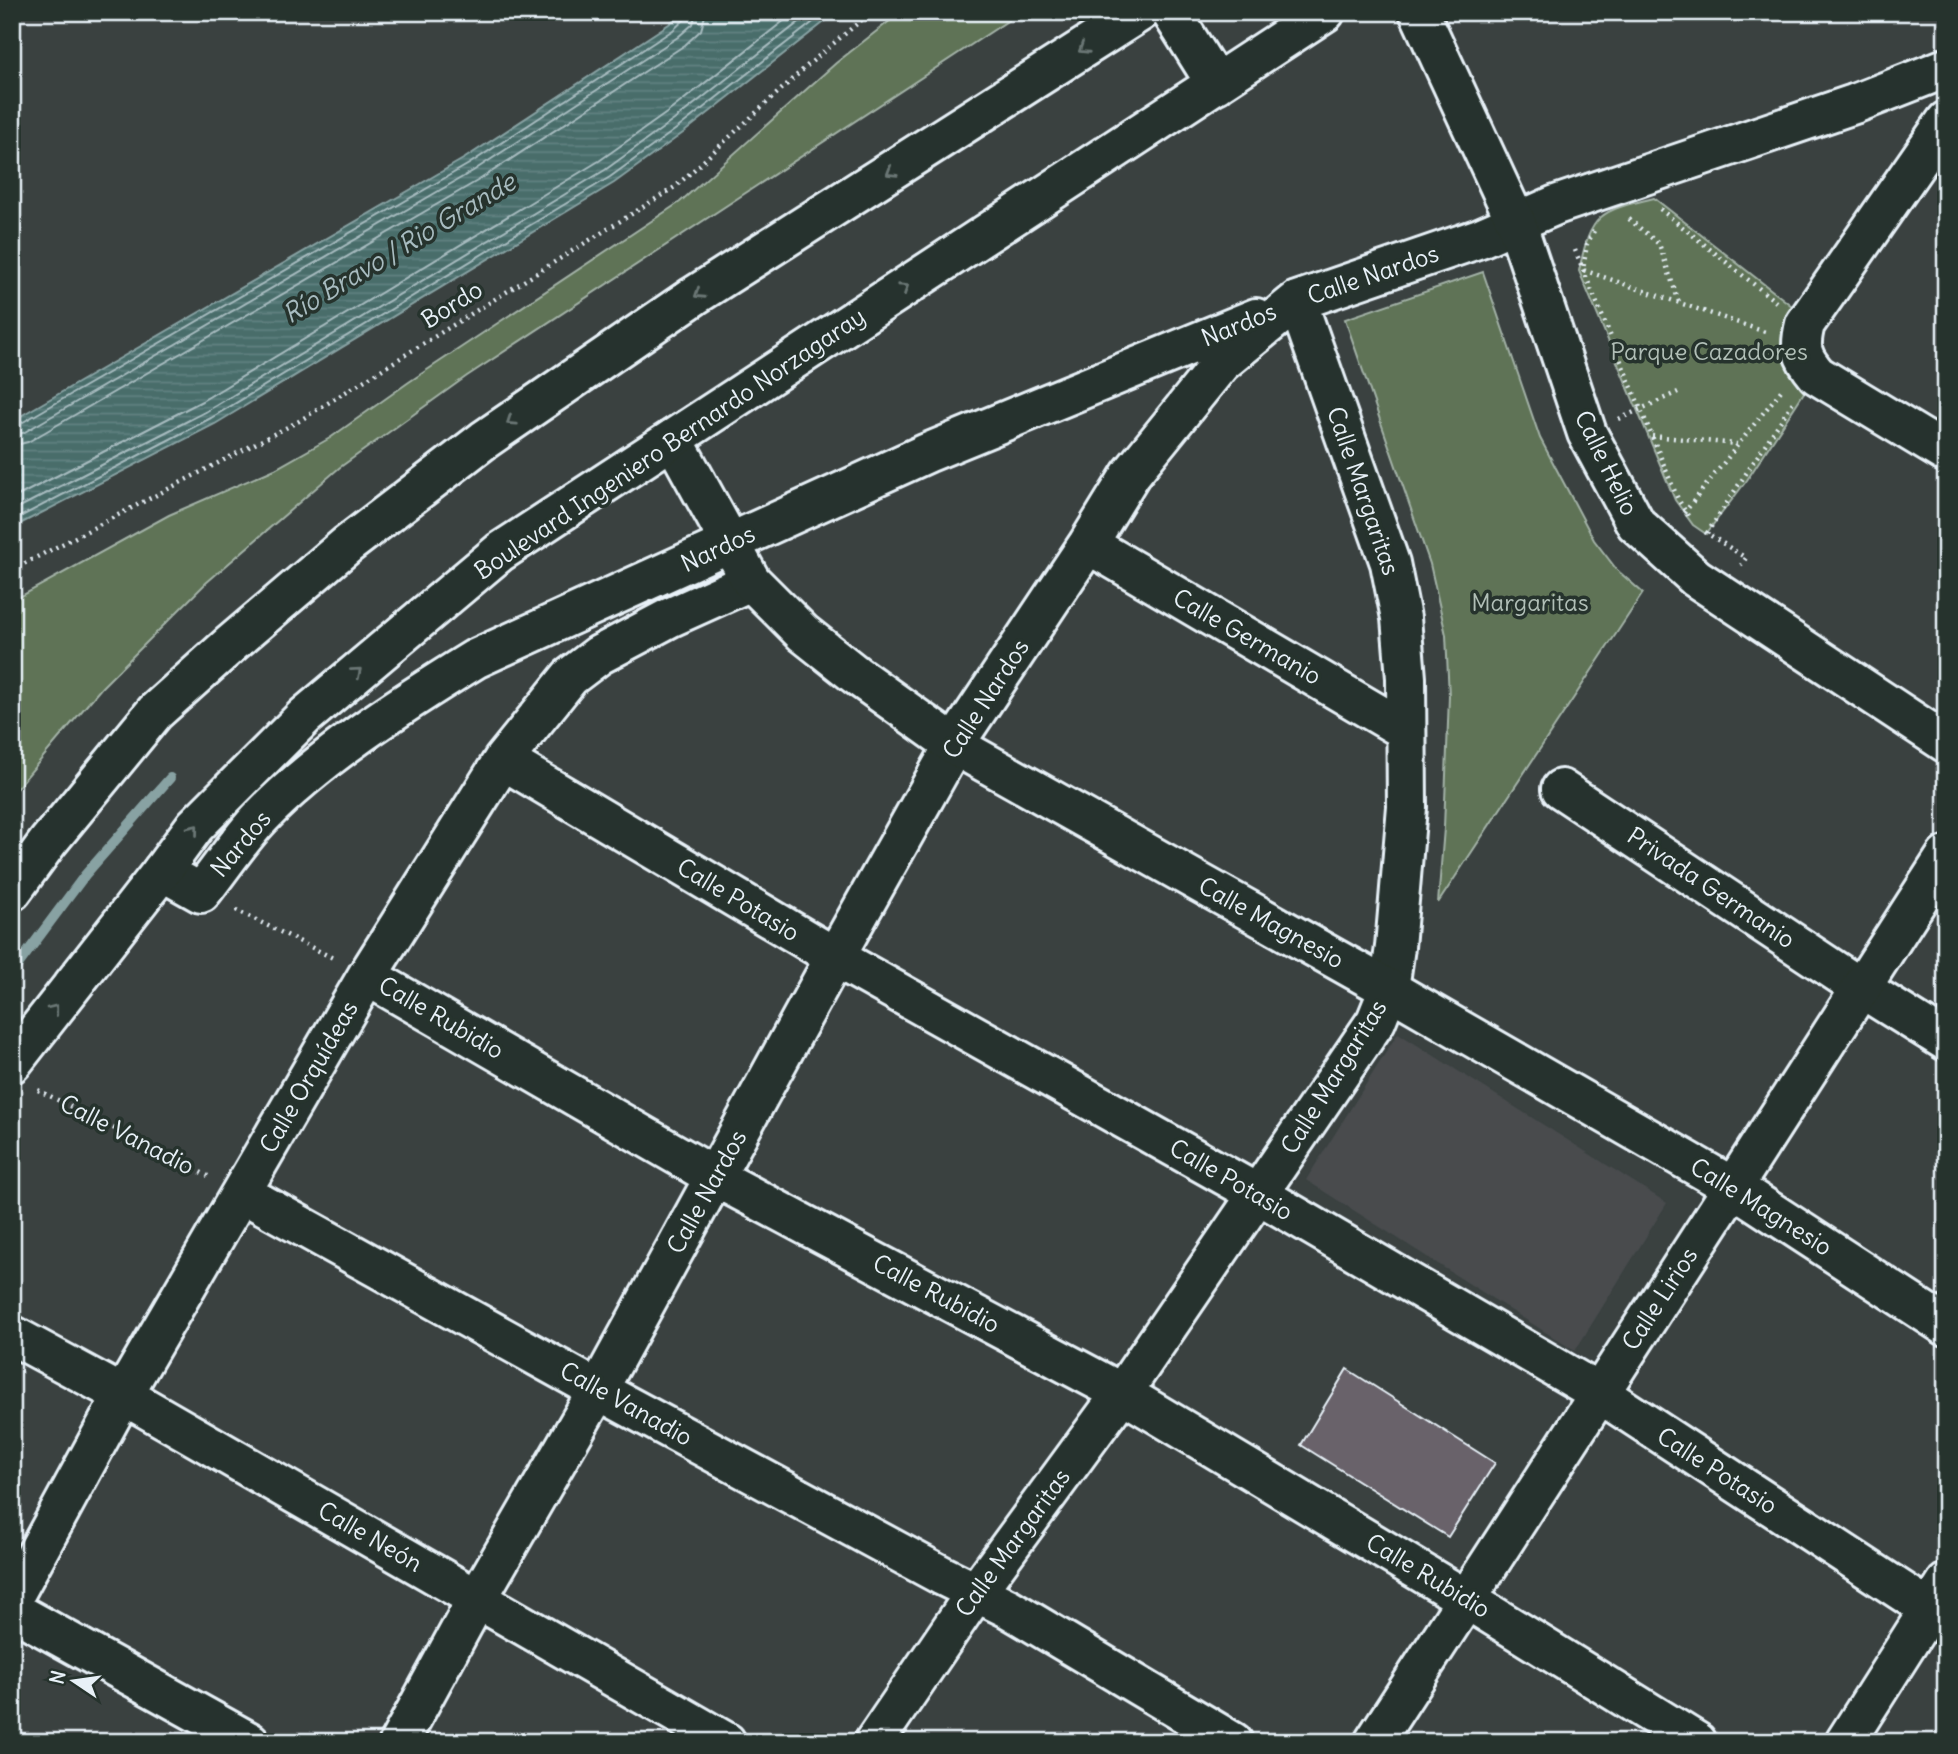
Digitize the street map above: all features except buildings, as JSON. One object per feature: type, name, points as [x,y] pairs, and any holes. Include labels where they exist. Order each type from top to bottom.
[{"type":"main road","points":[[12,891],[48,842],[155,712],[347,545],[484,440],[694,296],[1140,12]]},
{"type":"main road","points":[[1171,12],[1216,84]]},
{"type":"main road","name":"Boulevard Ingeniero Bernardo Norzagaray","points":[[24,1076],[195,826],[305,716],[500,552],[1325,12]]},
{"type":"main road","name":"Calle Helio","points":[[1419,12],[1516,222],[1587,433],[1636,524],[1696,578],[1946,743]]},
{"type":"main road","name":"Calle Nardos","points":[[399,1742],[477,1599],[598,1390],[954,745],[1088,544],[1131,474],[1221,363],[1297,301],[1480,238],[1556,205],[1854,104],[1946,68]]},
{"type":"main road","points":[[1941,139],[1807,350],[1946,453]]},
{"type":"main road","name":"Nardos","points":[[201,892],[260,818],[324,761],[418,694],[475,659],[927,453],[1297,301]]},
{"type":"main road","name":"Calle Margaritas","points":[[874,1742],[976,1592],[1122,1393],[1258,1195],[1376,1021],[1389,989],[1407,807],[1406,678],[1401,618],[1390,562],[1297,301]]},
{"type":"main road","name":"Calle Magnesio","points":[[673,439],[751,581],[803,633],[856,675],[954,745],[1389,989],[1733,1187],[1946,1326]]},
{"type":"main road","name":"Calle Germanio","points":[[1088,544],[1405,730]]},
{"type":"main road","name":"Calle Orquídeas","points":[[12,1599],[123,1395],[367,976],[503,761],[570,677],[599,655],[669,618],[751,581]]},
{"type":"main road","name":"Calle Potasio","points":[[503,761],[835,957],[1258,1195],[1599,1393],[1940,1604]]},
{"type":"main road","name":"Privada Germanio","points":[[1561,789],[1861,988]]},
{"type":"main road","name":"Calle Lirios","points":[[1374,1742],[1946,856]]},
{"type":"main road","points":[[162,872],[201,892]]},
{"type":"main road","name":"Calle Rubidio","points":[[367,976],[715,1177],[1122,1393],[1466,1599],[1696,1742]]},
{"type":"main road","points":[[1861,988],[1946,1041]]},
{"type":"main road","name":"Calle Vanadio","points":[[242,1193],[598,1390],[943,1576],[1008,1608],[1233,1742]]},
{"type":"main road","name":"Calle Neón","points":[[12,1335],[123,1395],[726,1742]]},
{"type":"main road","points":[[1845,1742],[1940,1604]]},
{"type":"main road","points":[[12,1610],[250,1742]]},
{"type":"path","name":"Bordo","points":[[12,570],[299,421],[675,187],[808,65],[871,12]]},
{"type":"path","points":[[1653,203],[1807,350]]},
{"type":"path","points":[[1628,218],[1659,244],[1679,303]]},
{"type":"path","points":[[1575,250],[1684,512],[1695,524]]},
{"type":"path","points":[[1583,270],[1807,350]]},
{"type":"path","points":[[1658,545],[1738,444],[1807,350]]},
{"type":"path","points":[[1707,533],[1807,350]]},
{"type":"path","points":[[1587,433],[1678,393]]},
{"type":"path","points":[[1652,436],[1738,444]]},
{"type":"path","points":[[1701,528],[1746,558]]},
{"type":"path","name":"Calle Rubidio","points":[[201,892],[367,976]]},
{"type":"path","name":"Calle Vanadio","points":[[24,1076],[242,1193]]},
{"type":"shaded area","points":[[1398,1033],[1667,1203],[1575,1351],[1306,1180]]},
{"type":"green space","points":[[901,12],[1021,12],[467,376],[339,468],[206,583],[102,687],[12,794],[12,601],[169,515],[275,469],[330,438],[409,382],[680,202],[836,63]]},
{"type":"green space","name":"Parque Cazadores","points":[[1654,198],[1806,317],[1814,377],[1747,480],[1706,534],[1693,525],[1675,500],[1579,271],[1588,237],[1600,218],[1621,207]]},
{"type":"green space","name":"Margaritas","points":[[1483,272],[1540,438],[1594,540],[1617,570],[1643,593],[1438,903],[1449,696],[1446,635],[1430,564],[1345,319]]},
{"type":"water","name":"Río Bravo / Rio Grande","points":[[683,12],[837,12],[683,133],[614,183],[215,424],[12,528],[12,421],[465,158],[669,24]]},
{"type":"waterway","points":[[12,973],[85,875],[170,778]]}]
